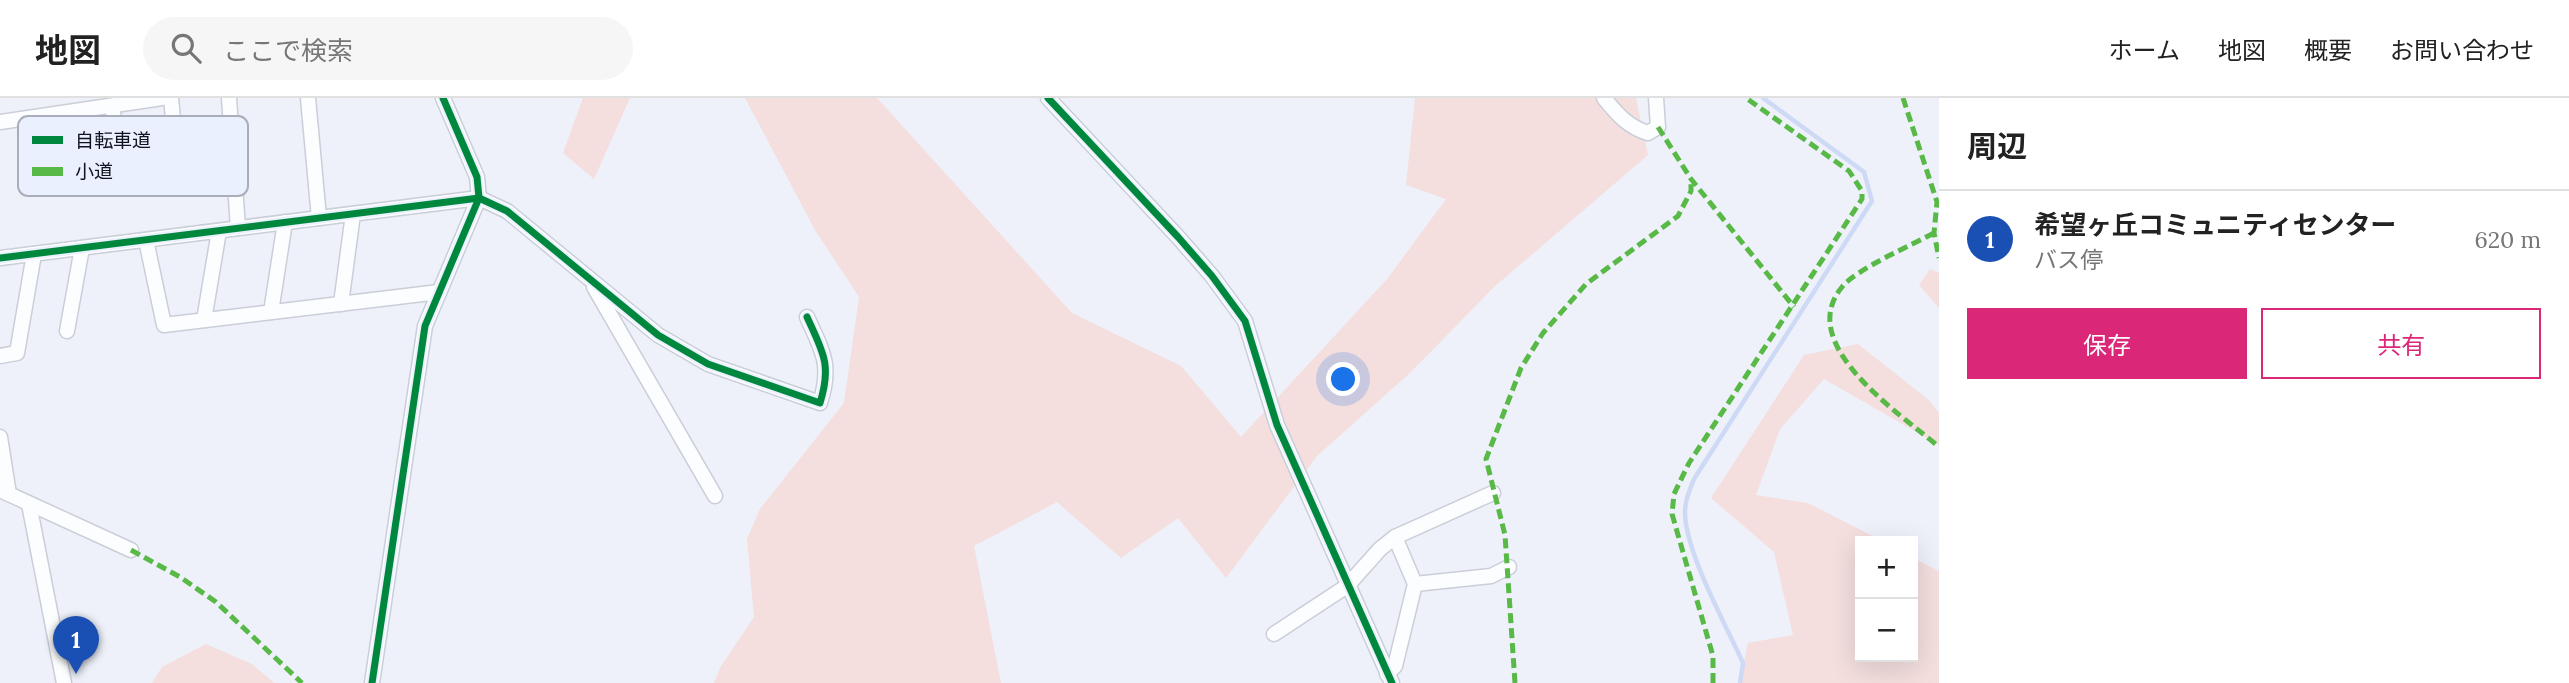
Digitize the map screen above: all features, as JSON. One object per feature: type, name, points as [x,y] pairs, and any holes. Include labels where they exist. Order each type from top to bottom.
[{"type":"street","points":[[42,116],[162,98]]},
{"type":"street","points":[[171,98],[173,116]]},
{"type":"street","points":[[229,98],[230,116]]},
{"type":"street","points":[[307,98],[319,218]]},
{"type":"street","points":[[372,683],[425,326],[479,198],[477,177],[443,98]]},
{"type":"street","points":[[1048,98],[1187,246],[1245,321],[1277,425],[1390,678]]},
{"type":"street","points":[[1604,98],[1635,130],[1648,133],[1658,127],[1656,98]]},
{"type":"street","points":[[112,106],[114,116]]},
{"type":"street","points":[[0,122],[18,119]]},
{"type":"street","points":[[236,196],[238,228]]},
{"type":"street","points":[[0,258],[479,198],[506,211],[658,335],[708,364],[820,403],[827,379],[826,359],[807,317]]},
{"type":"street","points":[[341,304],[353,214]]},
{"type":"street","points":[[271,313],[285,222]]},
{"type":"street","points":[[204,320],[219,231]]},
{"type":"street","points":[[146,240],[164,325],[439,292]]},
{"type":"street","points":[[67,331],[82,248]]},
{"type":"street","points":[[0,356],[17,353],[34,254]]},
{"type":"street","points":[[590,279],[715,496]]},
{"type":"street","points":[[0,437],[4,492],[131,550]]},
{"type":"street","points":[[1274,634],[1347,586],[1380,549],[1395,537],[1493,494]]},
{"type":"street","points":[[29,504],[64,683]]},
{"type":"street","points":[[1390,678],[1415,584],[1395,537]]},
{"type":"street","points":[[1415,584],[1491,576],[1509,566]]},
{"type":"shaded area","points":[[583,98],[630,98],[594,179],[563,153]]},
{"type":"shaded area","points":[[745,98],[877,98],[1072,313],[1181,366],[1241,437],[1388,278],[1446,199],[1406,185],[1415,98],[1636,98],[1648,155],[1494,287],[1411,372],[1317,456],[1226,578],[1178,518],[1121,558],[1057,502],[974,546],[1001,683],[714,683],[721,666],[754,617],[747,539],[760,509],[844,403],[859,297],[815,230]]},
{"type":"shaded area","points":[[1930,269],[1939,273],[1939,308],[1919,285]]},
{"type":"shaded area","points":[[1858,344],[1930,401],[1939,413],[1939,445],[1824,379],[1780,429],[1756,495],[1808,503],[1872,536],[1855,536],[1855,662],[1918,662],[1918,560],[1939,571],[1939,683],[1739,683],[1748,643],[1793,635],[1774,552],[1711,498],[1804,355]]},
{"type":"shaded area","points":[[206,644],[252,664],[274,683],[152,683],[162,667]]},
{"type":"waterway","points":[[1740,683],[1743,663],[1691,546],[1685,511],[1687,499],[1694,479],[1872,201],[1864,172],[1763,98]]},
{"type":"marked path","points":[[1713,683],[1713,656],[1672,514],[1674,494],[1689,463],[1862,199],[1862,191],[1849,171],[1746,98]]},
{"type":"marked path","points":[[1903,98],[1937,202],[1934,233],[1939,258]]},
{"type":"marked path","points":[[1658,127],[1691,179],[1794,307]]},
{"type":"marked path","points":[[1515,683],[1505,535],[1486,459],[1521,368],[1543,333],[1586,284],[1678,216],[1691,191],[1691,179]]},
{"type":"marked path","points":[[1934,233],[1871,265],[1849,280],[1842,287],[1831,309],[1832,332],[1842,354],[1858,376],[1939,447]]},
{"type":"marked path","points":[[131,550],[180,577],[216,602],[302,683]]},
{"type":"cycle path","points":[[372,683],[425,326],[479,198],[477,177],[443,98]]},
{"type":"cycle path","points":[[1048,98],[1178,237],[1212,276],[1245,321],[1277,425],[1392,683]]},
{"type":"cycle path","points":[[0,258],[479,198],[507,211],[658,335],[708,364],[820,403],[824,390],[824,359],[807,317]]},
{"type":"place","name":"希望ヶ丘コミュニティセンター","points":[[76,674]]}]
